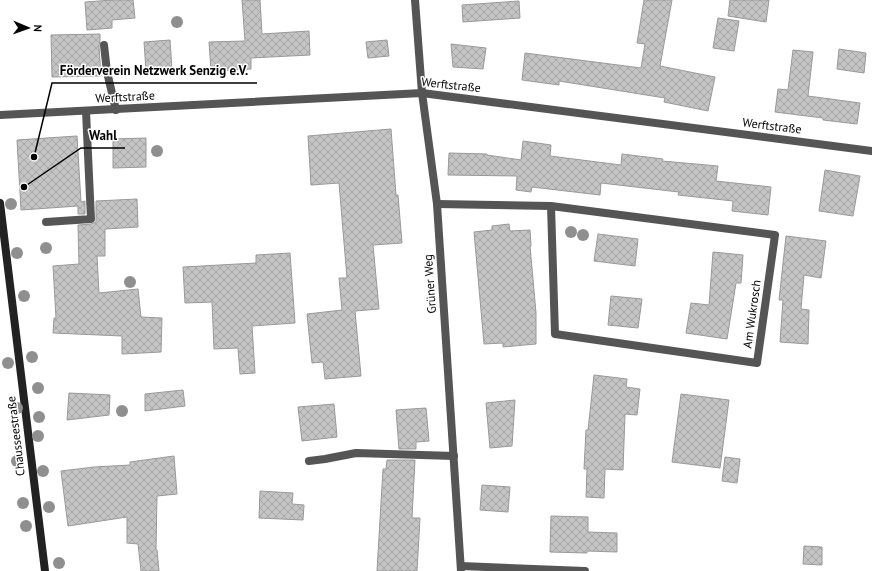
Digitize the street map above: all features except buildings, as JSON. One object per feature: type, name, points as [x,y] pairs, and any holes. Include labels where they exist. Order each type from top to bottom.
[{"type":"main road","name":"Chausseestraße","points":[[0,203],[45,571]]},
{"type":"street","name":"Grüner Weg","points":[[415,0],[422,93],[437,204],[461,569],[585,571]]},
{"type":"street","points":[[104,45],[107,72],[116,110]]},
{"type":"street","name":"Werftstraße","points":[[0,115],[422,93],[872,151]]},
{"type":"street","points":[[46,222],[91,219],[86,111]]},
{"type":"street","name":"Am Wukrosch","points":[[437,204],[551,206],[774,235],[757,363],[555,334],[551,206]]},
{"type":"street","points":[[309,461],[356,452],[454,456]]},
{"type":"place","name":"Förderverein Netzwerk Senzig e.V.","points":[[34,157]]},
{"type":"place","name":"Wahl","points":[[24,187]]}]
